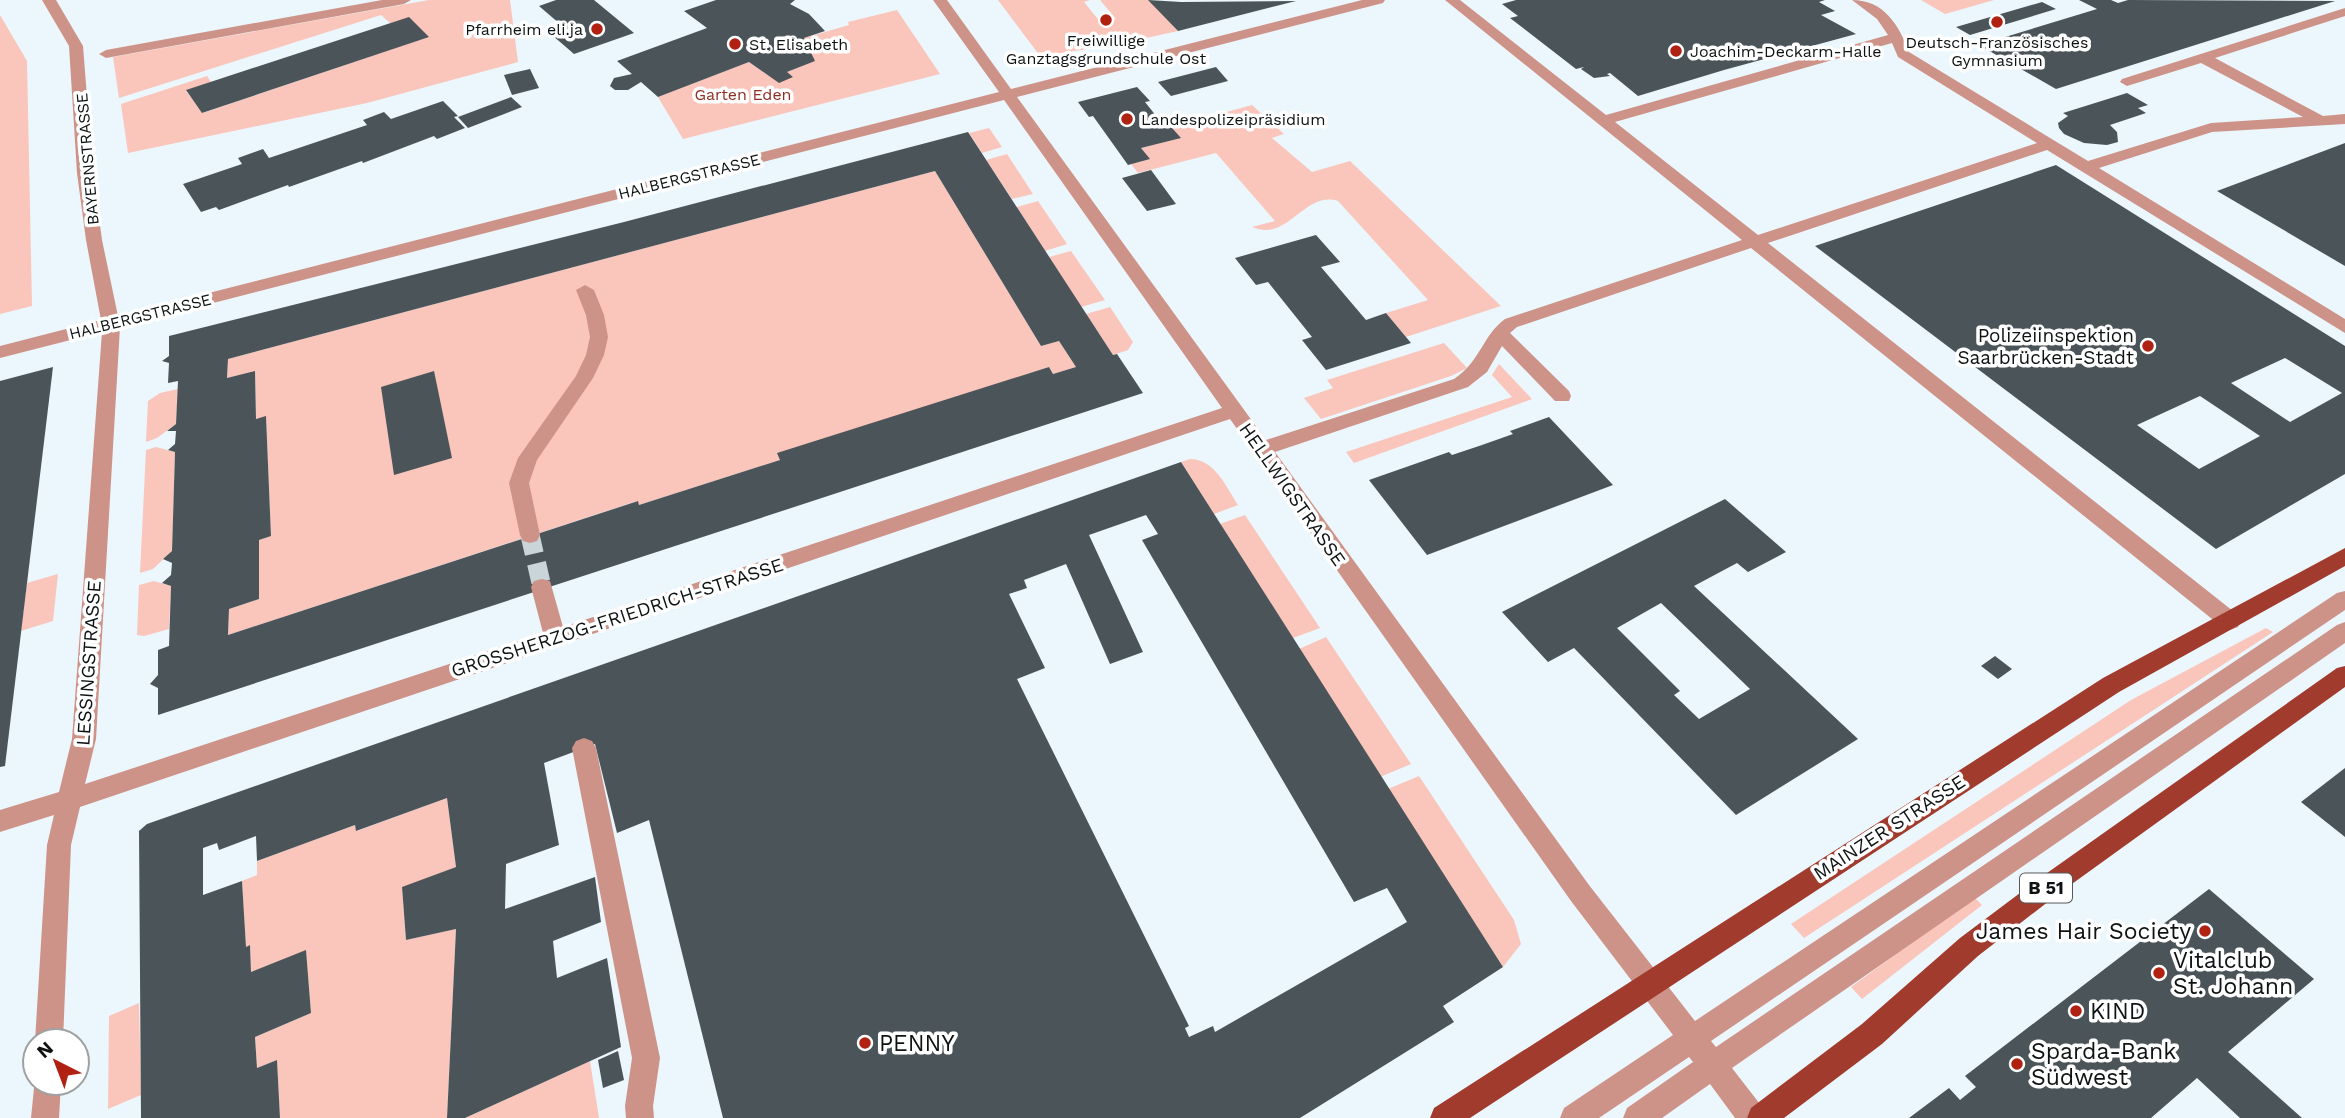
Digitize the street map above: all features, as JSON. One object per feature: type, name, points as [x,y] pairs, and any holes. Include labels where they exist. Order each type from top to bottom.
[{"type":"main road","name":"MAINZER STRASSE","points":[[1444,1118],[2090,698],[2345,556]]},
{"type":"main road","name":"B 51","points":[[1761,1118],[1872,1034],[1969,947],[2049,886],[2345,675]]},
{"type":"street","name":"BAYERNSTRASSE","points":[[49,0],[76,47],[85,173],[94,240],[111,324]]},
{"type":"street","points":[[106,54],[404,0]]},
{"type":"street","name":"HELLWIGSTRASSE","points":[[940,0],[1580,893],[1753,1118]]},
{"type":"street","name":"HALBERGSTRASSE","points":[[0,352],[1378,0]]},
{"type":"street","points":[[1452,0],[2230,621]]},
{"type":"street","points":[[1859,0],[1881,13],[1897,37],[1903,54],[2345,327]]},
{"type":"street","points":[[2127,82],[2345,12]]},
{"type":"street","points":[[1602,121],[1897,37]]},
{"type":"street","points":[[2203,58],[2323,122]]},
{"type":"street","points":[[2086,167],[2211,128],[2345,119]]},
{"type":"street","points":[[1261,449],[1461,383],[1484,367],[1499,332],[1511,323],[2050,144]]},
{"type":"street","points":[[530,536],[519,483],[528,458],[584,377],[595,355],[599,337],[595,315],[585,290]]},
{"type":"street","name":"LESSINGSTRASSE","points":[[50,1027],[59,845],[84,738],[111,324]]},
{"type":"street","points":[[1499,332],[1562,396]]},
{"type":"street","name":"GROSSHERZOG-FRIEDRICH-STRASSE","points":[[0,821],[1234,411]]},
{"type":"street","points":[[542,587],[555,637]]},
{"type":"street","points":[[1574,1118],[2345,599]]},
{"type":"street","points":[[1637,1118],[2053,828],[2345,631]]},
{"type":"street","points":[[584,748],[646,1058],[639,1106],[640,1118]]},
{"type":"street","points":[[45,1118],[46,1097]]},
{"type":"green space","points":[[429,0],[510,0],[518,62],[367,103],[128,153],[121,104],[207,76],[211,82],[186,91],[203,113],[428,37],[390,23],[381,15],[119,98],[113,57]]},
{"type":"green space","points":[[998,0],[1090,0],[1084,2],[1101,23],[1116,19],[1100,0],[1149,0],[1178,31],[1109,46],[1040,56]]},
{"type":"green space","points":[[1921,0],[1994,0],[1945,14]]},
{"type":"green space","name":"Garten Eden","points":[[897,10],[940,74],[683,139],[658,97],[749,62],[773,78],[814,61],[804,38],[849,25],[848,22]]},
{"type":"green space","points":[[0,15],[27,61],[32,306],[0,314]]},
{"type":"green space","points":[[1252,105],[1284,134],[1272,138],[1312,172],[1350,161],[1501,306],[1406,337],[1386,313],[1428,300],[1338,201],[1315,203],[1286,223],[1265,230],[1252,227],[1275,221],[1216,153],[1138,173],[1131,164],[1149,159],[1141,148],[1180,138],[1172,127]]},
{"type":"green space","points":[[989,128],[1002,147],[982,153],[969,133]]},
{"type":"green space","points":[[1007,154],[1033,194],[1012,199],[986,160]]},
{"type":"green space","points":[[935,171],[1041,346],[1059,341],[1076,367],[1053,374],[1049,367],[780,460],[639,505],[637,501],[228,635],[229,609],[259,599],[259,540],[271,535],[266,417],[256,419],[255,372],[227,378],[228,359]]},
{"type":"green space","points":[[1038,201],[1067,244],[1045,251],[1017,207]]},
{"type":"green space","points":[[1071,251],[1105,300],[1081,307],[1049,257]]},
{"type":"green space","points":[[1110,307],[1133,342],[1128,350],[1113,355],[1086,314]]},
{"type":"green space","points":[[1444,343],[1467,368],[1451,376],[1321,419],[1304,398],[1333,388],[1327,380]]},
{"type":"green space","points":[[1499,364],[1532,399],[1354,463],[1346,452],[1512,397],[1492,375]]},
{"type":"green space","points":[[178,389],[176,424],[157,438],[146,442],[148,401],[160,393]]},
{"type":"green space","points":[[156,447],[175,452],[172,551],[153,569],[140,573],[146,450]]},
{"type":"green space","points":[[1199,460],[1213,469],[1238,505],[1214,514],[1181,462]]},
{"type":"green space","points":[[1245,515],[1320,628],[1293,638],[1220,524]]},
{"type":"green space","points":[[58,574],[53,621],[21,631],[27,583]]},
{"type":"green space","points":[[154,581],[171,586],[169,629],[144,636],[137,635],[139,585]]},
{"type":"green space","points":[[2266,628],[2273,632],[1804,938],[1791,924],[2131,700]]},
{"type":"green space","points":[[1326,637],[1411,764],[1380,777],[1299,649]]},
{"type":"green space","points":[[1419,776],[1514,920],[1521,944],[1503,967],[1388,789]]},
{"type":"green space","points":[[447,798],[456,867],[402,888],[406,940],[456,929],[447,1118],[280,1118],[277,1060],[257,1068],[255,1037],[311,1013],[306,951],[251,972],[250,946],[246,947],[242,881],[257,875],[257,861],[355,825],[357,831]]},
{"type":"green space","points":[[1974,897],[1982,905],[1862,999],[1851,987]]},
{"type":"green space","points":[[139,1003],[141,1095],[108,1109],[109,1016]]},
{"type":"green space","points":[[590,1061],[599,1118],[465,1118]]},
{"type":"building","name":"Pfarrheim eli.ja","points":[[556,0],[594,0],[634,33],[574,54],[552,35],[567,30],[539,6]]},
{"type":"building","name":"St. Elisabeth","points":[[716,0],[795,0],[790,4],[809,14],[825,31],[804,38],[815,61],[787,72],[793,77],[779,83],[749,62],[658,97],[641,82],[628,90],[615,90],[610,86],[614,78],[632,74],[617,61],[707,28],[684,11]]},
{"type":"building","points":[[1148,0],[1181,2],[1296,1],[1178,31]]},
{"type":"building","name":"Joachim-Deckarm-Halle","points":[[1516,0],[1825,0],[1819,2],[1835,11],[1821,15],[1856,34],[1638,96],[1610,73],[1607,74],[1610,76],[1594,78],[1581,69],[1584,67],[1576,69],[1510,18],[1518,16],[1502,4]]},
{"type":"building","points":[[2079,0],[2111,0],[2118,3],[2128,0],[2335,1],[2056,89],[1979,45],[2097,9]]},
{"type":"building","points":[[2042,2],[2056,9],[1970,35],[1956,27]]},
{"type":"building","points":[[409,17],[429,37],[202,113],[186,90]]},
{"type":"building","points":[[1216,67],[1228,81],[1171,96],[1158,82]]},
{"type":"building","points":[[530,69],[539,88],[512,95],[504,75]]},
{"type":"building","name":"Landespolizeipräsidium","points":[[1137,87],[1150,101],[1145,102],[1161,122],[1166,121],[1181,138],[1141,148],[1150,159],[1128,165],[1093,116],[1089,117],[1078,102]]},
{"type":"building","points":[[2127,93],[2148,105],[2138,108],[2146,113],[2110,125],[2117,132],[2118,142],[2107,145],[2084,143],[2064,134],[2059,128],[2058,123],[2068,116],[2063,113]]},
{"type":"building","points":[[511,97],[522,107],[468,128],[458,117]]},
{"type":"building","points":[[443,101],[458,116],[454,117],[465,128],[437,139],[434,136],[363,163],[362,161],[289,187],[288,185],[219,210],[216,207],[201,212],[183,184],[242,164],[238,158],[263,149],[269,158],[367,125],[363,120],[384,112],[391,119]]},
{"type":"building","points":[[968,132],[1113,355],[1117,354],[1143,393],[158,715],[158,688],[150,684],[158,675],[158,650],[169,646],[171,586],[162,583],[171,575],[172,563],[163,559],[172,551],[175,452],[168,450],[175,444],[176,431],[167,431],[176,424],[178,381],[168,383],[169,363],[162,361],[169,356],[169,336],[624,222]],"holes":[[[935,171],[1041,346],[1059,341],[1076,367],[1053,374],[1049,367],[777,453],[780,460],[639,505],[638,501],[228,635],[229,609],[259,599],[259,540],[271,536],[266,416],[256,419],[255,371],[227,378],[228,359]]]},
{"type":"building","points":[[2345,143],[2345,266],[2217,191]]},
{"type":"building","points":[[2056,165],[2345,346],[2345,474],[2216,549],[1815,246]],"holes":[[[2285,358],[2342,393],[2290,422],[2231,383]],[[2200,396],[2260,436],[2199,469],[2137,425]]]},
{"type":"building","points":[[1151,170],[1176,204],[1147,211],[1122,178]]},
{"type":"building","points":[[1316,235],[1340,262],[1321,267],[1366,320],[1386,313],[1411,343],[1326,370],[1302,340],[1312,337],[1268,282],[1256,285],[1235,258]]},
{"type":"building","points":[[53,367],[5,766],[0,767],[0,381]]},
{"type":"building","points":[[434,371],[452,458],[394,475],[381,387]]},
{"type":"building","points":[[1549,417],[1613,485],[1427,555],[1369,480],[1449,452],[1452,455],[1482,445],[1513,434],[1510,431]]},
{"type":"building","points":[[1181,462],[1503,967],[1443,1006],[1454,1022],[1300,1118],[723,1118],[649,820],[617,833],[595,744],[544,763],[559,845],[506,864],[505,909],[595,877],[601,922],[553,941],[557,978],[607,958],[621,1047],[465,1118],[447,1118],[456,929],[406,940],[402,887],[456,867],[447,798],[356,831],[355,825],[257,861],[256,836],[219,850],[217,843],[203,848],[203,895],[242,881],[246,947],[250,945],[251,972],[306,950],[311,1013],[255,1037],[257,1068],[277,1060],[280,1118],[141,1118],[139,831],[147,824]],"holes":[[[1146,515],[1158,534],[1142,540],[1354,902],[1387,888],[1407,922],[1215,1032],[1213,1026],[1189,1037],[1185,1028],[1189,1026],[1017,679],[1045,668],[1009,594],[1027,588],[1024,580],[1066,564],[1110,664],[1143,652],[1089,535]]]},
{"type":"building","points":[[1725,499],[1786,552],[1748,572],[1737,563],[1694,586],[1858,739],[1736,815],[1574,648],[1548,662],[1502,612]],"holes":[[[1661,603],[1750,689],[1699,719],[1674,695],[1680,691],[1617,628]]]},
{"type":"building","points":[[1995,656],[2012,669],[1998,679],[1981,666]]},
{"type":"building","points":[[2345,768],[2345,837],[2301,802]]},
{"type":"building","points":[[2209,889],[2314,979],[2228,1052],[2302,1118],[2240,1118],[2197,1078],[2151,1118],[1909,1118],[1949,1088],[1960,1100],[1976,1087],[1965,1076]]},
{"type":"building","points":[[618,1051],[624,1080],[603,1088],[598,1060]]},
{"type":"tunnel","points":[[530,535],[542,587]]},
{"type":"place","name":"Freiwillige Ganztagsgrundschule Ost","points":[[1106,20]]},
{"type":"place","name":"Deutsch-Französisches Gymnasium","points":[[1997,22]]},
{"type":"place","name":"Pfarrheim eli.ja","points":[[597,29]]},
{"type":"place","name":"St. Elisabeth","points":[[735,44]]},
{"type":"place","name":"Joachim-Deckarm-Halle","points":[[1676,51]]},
{"type":"place","name":"Landespolizeipräsidium","points":[[1127,119]]},
{"type":"place","name":"Polizeiinspektion Saarbrücken-Stadt","points":[[2148,346]]},
{"type":"place","name":"James Hair Society","points":[[2205,931]]},
{"type":"place","name":"Vitalclub St. Johann","points":[[2159,973]]},
{"type":"place","name":"KIND","points":[[2076,1011]]},
{"type":"place","name":"PENNY","points":[[865,1043]]},
{"type":"place","name":"Sparda-Bank Südwest","points":[[2017,1064]]}]
